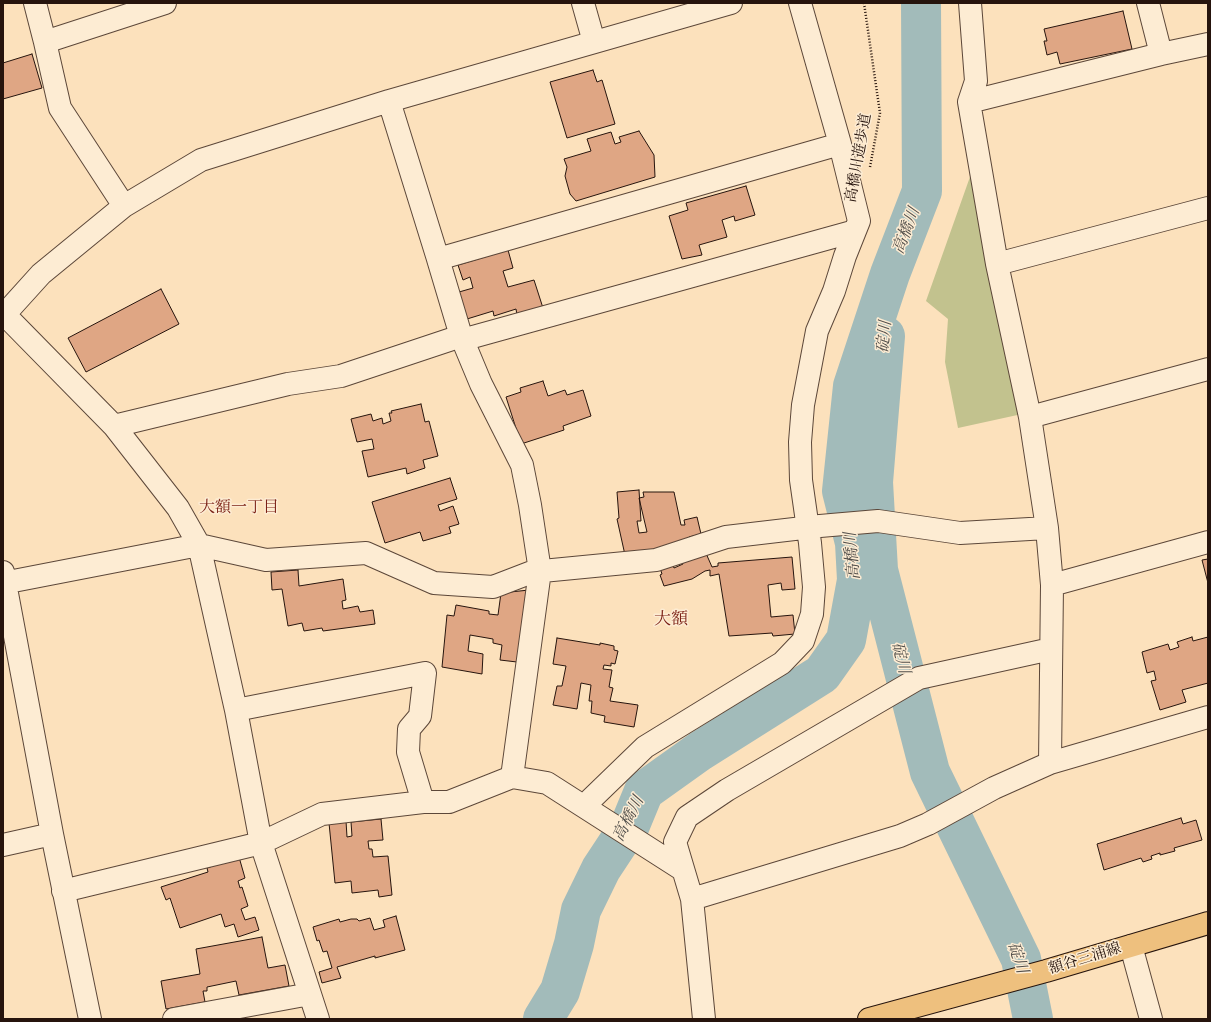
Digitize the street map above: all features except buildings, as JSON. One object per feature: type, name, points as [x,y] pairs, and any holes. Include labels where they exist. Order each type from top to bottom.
[{"type":"main road","name":"額谷三浦線","points":[[869,1019],[1011,981],[1208,923]]},
{"type":"street","points":[[34,3],[45,42],[60,108],[124,206]]},
{"type":"street","points":[[45,42],[165,3]]},
{"type":"street","points":[[583,3],[594,42]]},
{"type":"street","points":[[318,1019],[261,843],[236,710],[199,545],[178,508],[114,426],[4,315],[41,274],[124,206],[201,160],[389,101],[731,3]]},
{"type":"street","points":[[592,812],[645,747],[782,663],[803,640],[812,614],[814,587],[814,527],[801,480],[800,442],[803,405],[817,331],[834,291],[845,256],[859,221],[840,144],[800,3]]},
{"type":"street","points":[[970,3],[976,81],[969,102],[998,264],[1030,417],[1048,528],[1052,585],[1050,763]]},
{"type":"street","points":[[1148,3],[1161,54]]},
{"type":"street","points":[[969,102],[1161,54],[1208,44]]},
{"type":"street","points":[[389,101],[461,336],[481,384],[522,466],[530,505],[540,571],[512,777]]},
{"type":"street","points":[[438,259],[840,144]]},
{"type":"street","points":[[998,264],[1208,208]]},
{"type":"street","points":[[114,426],[288,384],[341,376],[461,336],[469,338],[855,231]]},
{"type":"street","points":[[1030,417],[1208,369]]},
{"type":"street","points":[[90,1019],[52,834],[4,579],[199,545],[266,560],[366,553],[434,583],[493,587],[532,572],[656,560],[726,537],[814,527],[878,521],[960,533],[1048,528]]},
{"type":"street","points":[[1052,585],[1208,542]]},
{"type":"street","points":[[704,1019],[692,899],[675,842],[687,817],[726,790],[919,678],[1051,649]]},
{"type":"street","points":[[236,710],[425,673],[420,716],[409,729],[408,752],[423,802]]},
{"type":"street","points":[[692,899],[900,836],[928,824],[994,788],[1050,763],[1208,717]]},
{"type":"street","points":[[64,891],[261,843],[322,814],[423,802],[449,802],[512,777],[548,783],[683,870]]},
{"type":"street","points":[[3,845],[52,834]]},
{"type":"street","points":[[1131,946],[1151,1019]]},
{"type":"street","points":[[174,1019],[310,994]]},
{"type":"path","name":"高橋川遊歩道","points":[[864,3],[880,113],[869,167]]},
{"type":"green space","points":[[971,174],[1022,414],[958,428],[945,362],[948,319],[926,301]]},
{"type":"waterway","name":"高橋川","points":[[543,1019],[560,991],[574,944],[581,910],[601,869],[630,825],[644,791],[700,751],[822,674],[846,640],[857,580],[855,543],[842,491],[853,386],[890,274],[922,191],[921,3]]},
{"type":"waterway","name":"碇川","points":[[885,336],[873,482],[878,570],[930,772],[1021,959],[1033,1019]]},
{"type":"district","name":"大額一丁目","points":[[239,508]]},
{"type":"district","name":"大額","points":[[671,620]]}]
